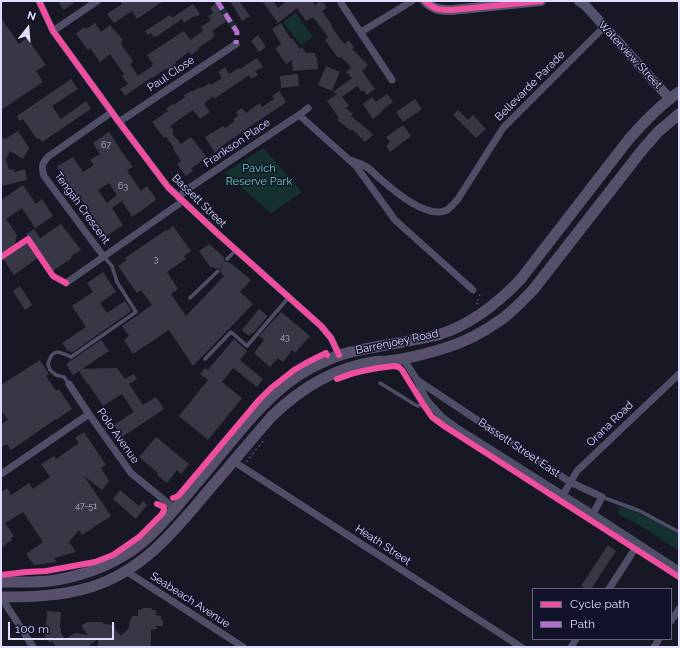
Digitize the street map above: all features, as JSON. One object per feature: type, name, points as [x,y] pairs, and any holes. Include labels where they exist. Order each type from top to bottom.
[{"type":"main road","name":"Waterview Street","points":[[674,95],[679,110]]},
{"type":"main road","name":"Barrenjoey Road","points":[[1,582],[42,582],[55,580],[84,573],[105,565],[130,551],[142,543],[175,509],[266,401],[297,377],[309,369],[339,355],[438,334],[472,320],[490,308],[509,292],[520,280],[629,139],[646,120],[674,95]]},
{"type":"main road","name":"Barrenjoey Road","points":[[1,597],[43,596],[69,593],[92,586],[126,571],[146,558],[161,545],[193,510],[272,416],[284,404],[310,385],[344,369],[374,361],[389,361],[443,349],[464,341],[502,319],[533,290],[643,149],[658,132],[679,114]]},
{"type":"main road","name":"Bassett Street East","points":[[405,342],[405,358]]},
{"type":"main road","name":"Bassett Street","points":[[339,355],[344,369]]},
{"type":"street","name":"Bassett Street","points":[[40,1],[53,31],[168,187],[327,332],[334,341],[339,355]]},
{"type":"street","points":[[53,31],[97,1]]},
{"type":"street","points":[[341,1],[392,80]]},
{"type":"street","points":[[361,32],[412,1]]},
{"type":"street","points":[[425,1],[438,10],[452,10],[541,1]]},
{"type":"street","name":"Waterview Street","points":[[579,1],[674,95]]},
{"type":"street","name":"Bellevarde Parade","points":[[350,160],[364,165],[413,204],[435,212],[451,207],[458,199],[503,128],[604,27]]},
{"type":"street","name":"Paul Close","points":[[119,122],[236,44]]},
{"type":"street","name":"Frankson Place","points":[[66,283],[180,199],[192,186],[308,108]]},
{"type":"street","name":"Tengah Crescent","points":[[104,256],[44,176],[42,169],[43,162],[49,156],[112,112]]},
{"type":"street","points":[[299,115],[356,166],[395,220],[473,290]]},
{"type":"street","name":"Bassett Street East","points":[[405,358],[406,363],[417,380],[425,397],[442,417],[679,570]]},
{"type":"street","name":"Orana Road","points":[[563,495],[578,471],[679,374]]},
{"type":"street","name":"Bassett Street East","points":[[417,380],[570,482],[602,497]]},
{"type":"street","name":"Polo Avenue","points":[[69,384],[131,473],[175,509]]},
{"type":"street","points":[[429,402],[440,394]]},
{"type":"street","points":[[1,474],[89,414]]},
{"type":"street","name":"Heath Street","points":[[234,461],[521,647]]},
{"type":"street","points":[[593,514],[602,497]]},
{"type":"street","points":[[610,588],[638,544]]},
{"type":"street","name":"Seabeach Avenue","points":[[126,571],[243,647]]},
{"type":"street","points":[[1,597],[33,647]]},
{"type":"street","points":[[672,620],[679,609]]},
{"type":"lane","points":[[227,259],[236,250]]},
{"type":"lane","points":[[69,384],[64,377],[56,375],[50,370],[48,364],[51,355],[55,352],[60,352],[71,357],[136,312],[117,282],[112,266],[104,256]]},
{"type":"lane","points":[[190,298],[218,271]]},
{"type":"lane","points":[[205,360],[231,332],[247,346],[289,297]]},
{"type":"lane","points":[[380,383],[418,406],[429,402]]},
{"type":"lane","name":"Bassett Street East","points":[[602,497],[640,511],[679,532]]},
{"type":"path","points":[[473,290],[480,294],[476,303],[478,304],[483,301]]},
{"type":"green space","points":[[215,1],[220,1],[236,25],[239,34],[234,33]]},
{"type":"green space","points":[[296,13],[313,37],[301,45],[283,22]]},
{"type":"green space","name":"Pavich Reserve Park","points":[[263,148],[302,192],[271,213],[225,173]]},
{"type":"green space","points":[[626,507],[654,520],[679,535],[679,551],[641,526],[618,514],[619,508]]},
{"type":"building","points":[[58,1],[76,1],[64,10]]},
{"type":"building","points":[[120,1],[163,1],[137,19],[132,11],[114,23],[107,14],[122,4]]},
{"type":"building","points":[[230,1],[239,1],[250,16],[242,21]]},
{"type":"building","points":[[262,1],[273,1],[278,8],[287,1],[312,1],[315,5],[323,1],[327,8],[322,11],[332,25],[331,26],[344,44],[349,40],[354,48],[352,49],[368,65],[362,71],[375,89],[367,95],[357,86],[342,97],[349,106],[345,108],[353,114],[351,116],[373,135],[365,142],[352,129],[351,131],[337,120],[339,118],[327,101],[337,94],[333,92],[352,78],[346,72],[351,67],[341,57],[338,58],[325,40],[328,37],[313,17],[306,21],[297,8],[278,23]]},
{"type":"building","points":[[216,3],[227,21],[212,31],[215,36],[191,55],[189,52],[175,62],[176,64],[168,70],[167,68],[152,77],[125,96],[120,89],[128,84],[122,76],[124,74],[110,54],[100,62],[90,48],[88,50],[76,34],[84,27],[86,29],[95,23],[101,32],[110,25],[123,40],[121,42],[123,43],[121,44],[133,61],[130,64],[138,76],[153,64],[147,55],[184,31],[190,40],[203,31],[201,27],[211,20],[208,16],[213,13],[210,8]]},
{"type":"building","points":[[193,4],[200,14],[195,17],[194,16],[184,23],[182,19],[156,37],[154,37],[151,33],[148,35],[145,31],[170,15],[172,18]]},
{"type":"building","points":[[1,18],[19,44],[27,38],[46,65],[36,71],[43,82],[1,110]]},
{"type":"building","points":[[281,23],[291,39],[292,38],[300,49],[302,47],[306,53],[315,53],[316,58],[317,57],[318,69],[293,71],[292,60],[286,64],[275,48],[281,44],[272,29]]},
{"type":"building","points":[[258,35],[266,47],[259,52],[251,41]]},
{"type":"building","points":[[257,58],[263,67],[255,71],[258,75],[251,79],[249,75],[214,99],[213,96],[204,104],[210,112],[200,119],[193,110],[170,126],[174,131],[172,133],[181,144],[191,137],[207,157],[191,169],[193,171],[186,176],[177,164],[181,161],[173,149],[174,148],[152,122],[168,111],[166,109],[185,97],[184,95],[210,83],[211,85],[222,78],[218,72],[225,67],[229,74]]},
{"type":"building","points":[[326,66],[340,72],[332,91],[318,85]]},
{"type":"building","points":[[298,74],[299,86],[281,88],[280,76]]},
{"type":"building","points":[[71,79],[78,89],[52,106],[61,119],[86,101],[91,109],[42,142],[39,138],[37,139],[23,119],[20,121],[17,116]]},
{"type":"building","points":[[279,91],[286,102],[284,104],[233,138],[215,153],[205,137],[223,126],[225,128],[235,121],[233,119],[238,116],[236,112],[242,108],[246,113],[260,103],[262,107],[274,99],[272,96]]},
{"type":"building","points":[[387,94],[393,102],[373,119],[363,104],[372,97],[376,102]]},
{"type":"building","points":[[415,99],[422,109],[403,122],[396,112]]},
{"type":"building","points":[[458,110],[468,120],[473,115],[486,129],[476,138],[453,115]]},
{"type":"building","points":[[403,125],[411,136],[390,152],[386,146],[390,142],[386,137]]},
{"type":"building","points":[[18,131],[29,148],[23,159],[10,151],[6,159],[9,170],[14,169],[14,172],[25,169],[27,180],[1,186],[1,137],[5,139]]},
{"type":"building","points":[[109,132],[133,167],[127,170],[141,191],[147,186],[156,199],[132,217],[122,201],[112,208],[123,225],[108,235],[105,234],[58,169],[58,166],[73,157],[83,172],[94,165],[90,160],[100,154],[93,143]],"holes":[[[109,183],[117,195],[107,203],[98,190]]]},
{"type":"building","points":[[23,185],[36,204],[42,199],[53,216],[35,228],[22,208],[6,219],[17,235],[14,250],[29,240],[26,234],[34,229],[40,238],[61,224],[81,250],[51,272],[40,256],[14,275],[1,256],[1,200]]},
{"type":"building","points":[[173,226],[191,251],[184,256],[186,259],[167,272],[178,289],[171,294],[186,316],[224,276],[221,273],[220,268],[211,268],[199,251],[209,244],[224,257],[225,262],[229,262],[251,280],[240,292],[253,304],[193,366],[169,330],[133,354],[124,340],[129,336],[122,326],[152,305],[141,290],[137,293],[118,266],[127,260],[125,258]]},
{"type":"building","points":[[103,272],[116,292],[100,303],[107,313],[125,301],[131,310],[73,352],[68,351],[62,343],[86,327],[72,306],[93,292],[87,283]]},
{"type":"building","points":[[20,286],[32,305],[25,310],[13,291]]},
{"type":"building","points":[[259,309],[268,316],[249,336],[242,330]]},
{"type":"building","points":[[281,312],[310,336],[295,353],[292,350],[283,362],[278,358],[270,367],[254,353],[264,340],[259,336]]},
{"type":"building","points":[[234,339],[247,351],[240,360],[263,379],[257,387],[233,368],[222,382],[242,398],[208,440],[179,416],[208,380],[200,374],[205,368],[208,370]]},
{"type":"building","points":[[101,340],[109,351],[82,369],[117,368],[125,379],[133,374],[137,379],[129,384],[143,405],[156,397],[164,409],[122,437],[114,425],[134,412],[122,394],[103,406],[79,371],[73,375],[66,364]]},
{"type":"building","points":[[40,360],[49,374],[46,376],[56,391],[59,389],[72,409],[11,450],[7,444],[1,447],[1,424],[8,420],[1,410],[1,385]]},
{"type":"building","points":[[84,432],[106,465],[101,468],[109,481],[102,490],[84,476],[111,516],[82,535],[79,530],[69,542],[76,552],[54,558],[57,562],[34,565],[26,554],[43,542],[23,512],[5,523],[14,536],[11,538],[12,540],[1,548],[1,492],[7,488],[11,495],[29,483],[33,489],[50,477],[41,464],[54,456],[56,459],[79,443],[75,438]]},
{"type":"building","points":[[156,437],[189,464],[181,474],[177,470],[167,483],[157,475],[158,473],[139,457]]},
{"type":"building","points":[[120,490],[139,506],[143,501],[147,505],[136,519],[113,499]]},
{"type":"building","points":[[608,545],[616,551],[592,588],[584,588],[581,586]]},
{"type":"building","points":[[143,608],[151,608],[156,610],[156,615],[161,616],[163,621],[163,626],[155,626],[158,629],[151,630],[151,647],[98,647],[98,639],[87,647],[56,647],[52,641],[50,643],[41,631],[41,627],[46,627],[47,611],[61,612],[60,628],[65,639],[75,633],[88,635],[81,626],[87,622],[103,622],[104,624],[115,625],[115,629],[121,636],[129,628],[132,616],[138,616],[138,610]]},
{"type":"marked path","points":[[217,1],[237,32],[236,44]]},
{"type":"cycle path","points":[[39,1],[53,31],[168,187],[321,326],[331,338],[339,355]]},
{"type":"cycle path","points":[[425,1],[431,6],[444,10],[541,1]]},
{"type":"cycle path","points":[[1,257],[28,239],[53,276],[66,283]]},
{"type":"cycle path","points":[[173,498],[179,495],[259,400],[271,388],[294,370],[326,353],[327,355]]},
{"type":"cycle path","points":[[337,379],[372,369],[394,366],[399,367],[432,417],[679,577]]},
{"type":"cycle path","points":[[1,575],[46,571],[95,562],[113,555],[139,537],[162,514],[164,507],[157,504]]}]
